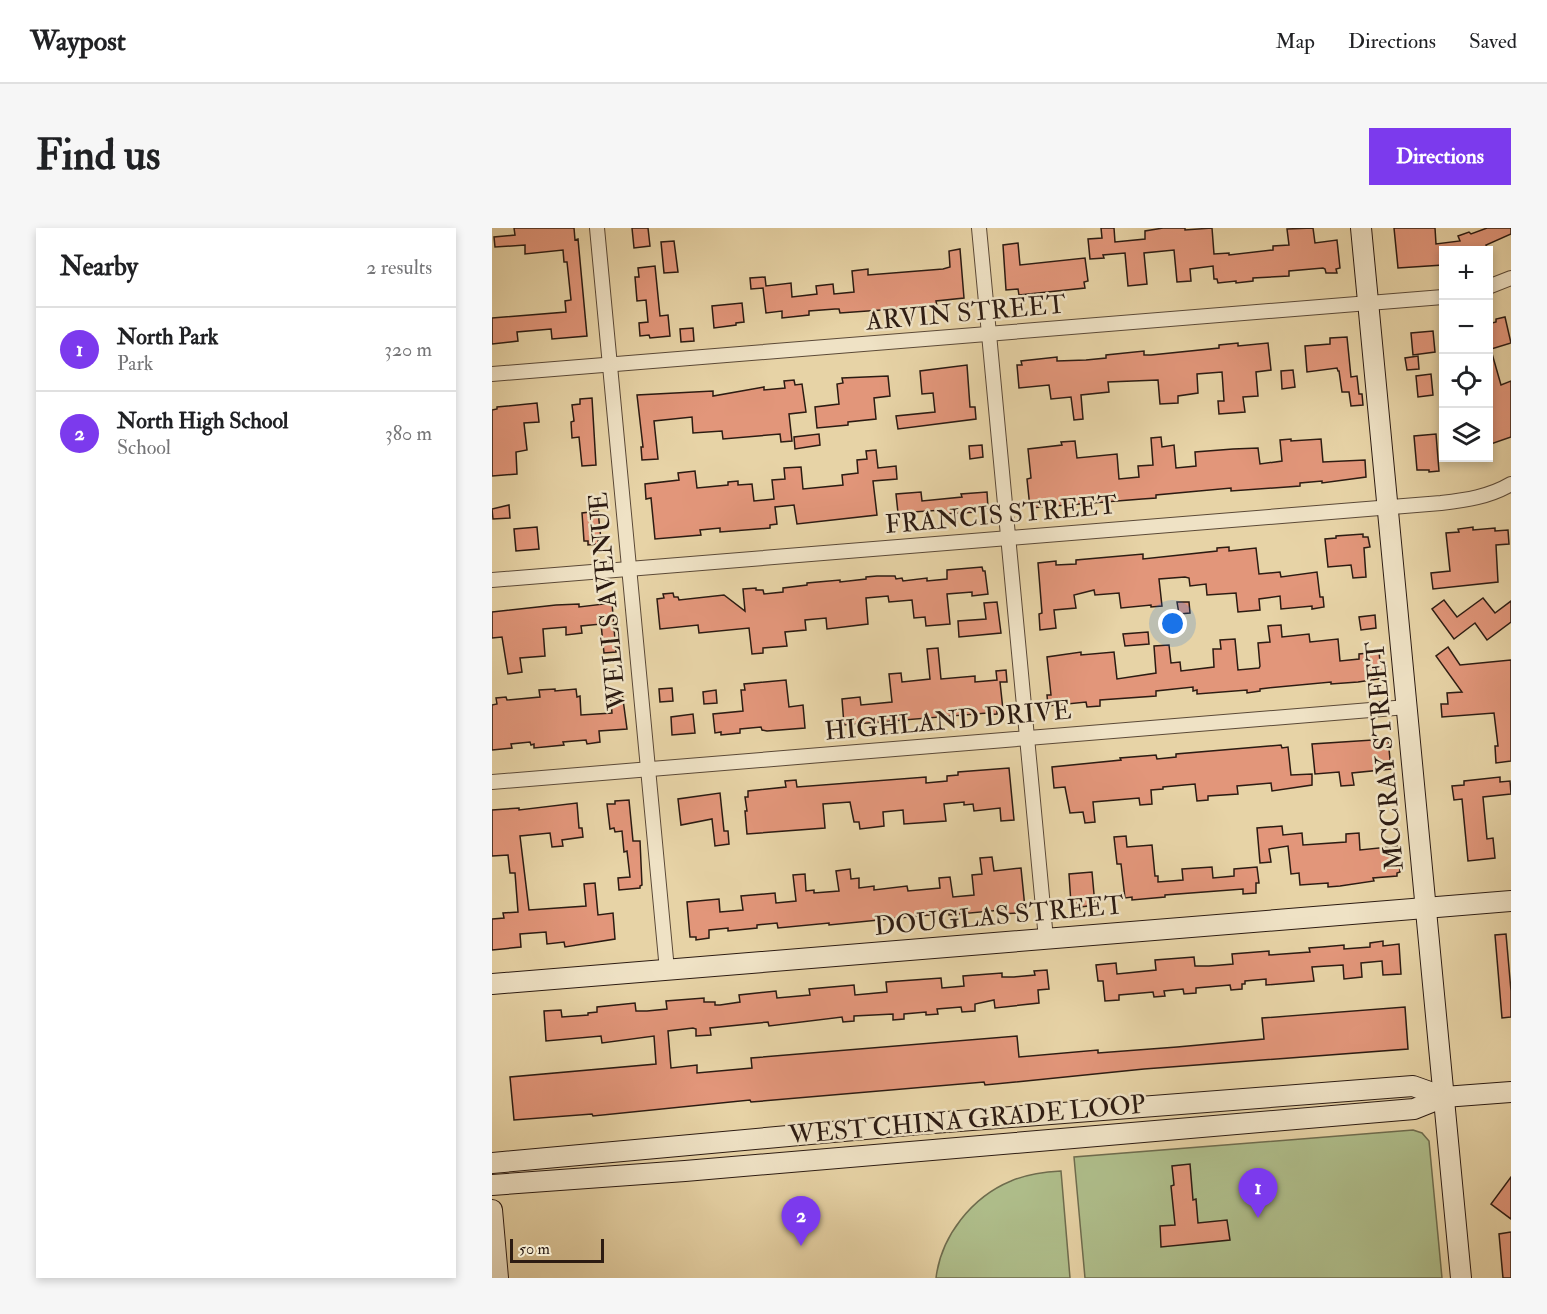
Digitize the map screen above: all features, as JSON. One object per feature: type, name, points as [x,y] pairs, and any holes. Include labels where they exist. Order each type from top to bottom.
[{"type":"street","name":"WELLS AVENUE","points":[[597,228],[667,970]]},
{"type":"street","points":[[979,228],[1046,939]]},
{"type":"street","name":"MCCRAY STREET","points":[[1361,228],[1461,1278]]},
{"type":"street","points":[[1493,285],[1511,278]]},
{"type":"street","name":"ARVIN STREET","points":[[492,374],[1439,297]]},
{"type":"street","name":"FRANCIS STREET","points":[[492,580],[1473,499],[1511,484]]},
{"type":"street","name":"HIGHLAND DRIVE","points":[[492,782],[1407,707]]},
{"type":"street","name":"DOUGLAS STREET","points":[[492,984],[1511,901]]},
{"type":"street","name":"WEST CHINA GRADE LOOP","points":[[492,1162],[920,1124],[1413,1086],[1444,1097]]},
{"type":"street","name":"WEST CHINA GRADE LOOP","points":[[492,1185],[862,1157],[1414,1109],[1444,1097],[1511,1092]]},
{"type":"street","points":[[862,1157],[861,1148],[866,1144],[900,1141],[920,1124]]},
{"type":"street","points":[[685,1171],[684,1163],[689,1158],[718,1156],[735,1142]]},
{"type":"street","points":[[492,1210],[498,1278]]},
{"type":"green space","points":[[1413,1130],[1422,1133],[1429,1141],[1442,1278],[1085,1278],[1074,1157]]},
{"type":"green space","points":[[1061,1171],[1070,1278],[936,1278],[944,1247],[971,1208],[997,1188],[1017,1179]]},
{"type":"building","points":[[514,228],[574,228],[575,240],[578,239],[587,336],[552,339],[551,329],[517,332],[518,341],[492,344],[492,318],[566,312],[565,301],[571,300],[567,262],[564,262],[563,250],[525,254],[525,245],[495,247],[494,237],[515,235]]},
{"type":"building","points":[[632,228],[648,228],[650,246],[634,248]]},
{"type":"building","points":[[1101,228],[1114,228],[1115,242],[1145,239],[1145,231],[1163,228],[1185,228],[1185,230],[1212,228],[1214,254],[1229,253],[1229,255],[1273,250],[1273,246],[1289,245],[1287,229],[1313,228],[1315,243],[1337,240],[1340,268],[1336,269],[1337,273],[1326,273],[1323,268],[1289,271],[1289,276],[1218,283],[1217,279],[1214,279],[1213,266],[1190,269],[1191,281],[1177,282],[1174,250],[1144,253],[1147,284],[1128,286],[1125,253],[1090,259],[1088,239],[1102,238]]},
{"type":"building","points":[[1394,228],[1435,228],[1436,244],[1460,241],[1458,236],[1487,228],[1511,228],[1511,234],[1487,246],[1439,246],[1439,265],[1398,268]]},
{"type":"building","points":[[674,241],[678,272],[664,273],[661,242]]},
{"type":"building","points":[[1018,243],[1020,265],[1085,258],[1088,281],[1084,282],[1085,288],[1019,295],[1018,289],[1006,290],[1003,245]]},
{"type":"building","points":[[960,249],[964,298],[936,301],[937,306],[840,313],[839,309],[809,311],[809,315],[782,318],[782,311],[766,313],[763,288],[751,289],[750,278],[765,277],[766,286],[791,283],[792,297],[817,294],[816,286],[833,284],[834,294],[854,292],[852,271],[868,269],[868,275],[943,269],[950,267],[949,251]]},
{"type":"building","points":[[655,266],[660,316],[668,315],[670,336],[650,338],[649,335],[640,336],[639,323],[648,322],[646,300],[637,301],[635,277],[639,277],[638,268]]},
{"type":"building","points":[[742,303],[744,322],[714,328],[712,306]]},
{"type":"building","points":[[1505,317],[1511,343],[1493,348],[1493,323],[1496,322],[1496,319]]},
{"type":"building","points":[[693,328],[694,341],[681,342],[680,329]]},
{"type":"building","points":[[1433,331],[1435,352],[1413,355],[1411,333]]},
{"type":"building","points":[[1347,337],[1351,377],[1357,376],[1363,405],[1351,406],[1349,392],[1342,392],[1337,368],[1307,372],[1305,346],[1330,344],[1330,338]]},
{"type":"building","points":[[1238,343],[1238,346],[1268,343],[1271,370],[1256,372],[1258,396],[1243,397],[1245,412],[1219,414],[1218,401],[1224,401],[1222,372],[1197,374],[1198,393],[1178,396],[1178,403],[1160,404],[1158,380],[1108,382],[1109,392],[1081,395],[1083,419],[1074,420],[1071,397],[1051,399],[1049,385],[1019,388],[1017,365],[1022,365],[1021,361],[1057,357],[1057,361],[1086,360],[1106,358],[1106,355],[1144,351],[1144,355],[1151,355],[1219,348],[1219,345]]},
{"type":"building","points":[[1418,356],[1419,369],[1407,370],[1405,358]]},
{"type":"building","points":[[1493,357],[1501,385],[1511,381],[1511,437],[1493,443]]},
{"type":"building","points":[[967,365],[970,407],[975,407],[976,419],[898,429],[896,416],[935,412],[933,393],[922,394],[920,371]]},
{"type":"building","points":[[1293,370],[1295,387],[1282,389],[1281,371]]},
{"type":"building","points":[[1431,374],[1433,395],[1418,397],[1416,376]]},
{"type":"building","points":[[888,376],[890,396],[874,398],[876,419],[817,428],[815,407],[839,404],[837,384],[843,383],[842,378]]},
{"type":"building","points":[[794,380],[795,385],[802,384],[806,412],[789,414],[792,441],[781,442],[780,434],[723,439],[722,431],[693,433],[692,417],[654,421],[658,459],[642,460],[641,447],[643,447],[637,395],[713,391],[713,396],[764,387],[764,390],[785,388],[784,381]]},
{"type":"building","points":[[592,398],[596,465],[582,466],[579,437],[572,438],[571,422],[574,421],[572,405],[580,404],[580,399]]},
{"type":"building","points":[[537,403],[539,422],[524,423],[527,450],[516,452],[517,474],[492,476],[492,410],[497,407]]},
{"type":"building","points":[[819,434],[820,445],[795,449],[794,437]]},
{"type":"building","points":[[1436,434],[1439,471],[1417,470],[1414,436]]},
{"type":"building","points":[[1161,437],[1162,447],[1174,445],[1176,468],[1196,466],[1195,452],[1233,449],[1258,448],[1260,464],[1282,461],[1280,440],[1321,439],[1323,462],[1365,460],[1366,477],[1322,483],[1322,481],[1300,483],[1300,486],[1231,491],[1231,488],[1156,495],[1156,498],[1030,508],[1027,479],[1031,478],[1028,449],[1075,441],[1077,458],[1117,454],[1119,479],[1139,477],[1138,466],[1153,465],[1151,438]]},
{"type":"building","points":[[982,445],[983,457],[970,459],[969,446]]},
{"type":"building","points":[[876,450],[878,468],[896,466],[897,479],[873,481],[877,515],[797,524],[794,505],[775,507],[777,524],[770,525],[770,528],[720,532],[720,528],[700,530],[701,535],[655,539],[651,498],[646,499],[645,484],[679,480],[678,473],[695,471],[697,488],[728,485],[728,482],[738,481],[738,485],[752,484],[754,501],[774,499],[772,480],[785,479],[784,468],[801,467],[803,489],[843,485],[842,475],[858,473],[857,460],[867,459],[866,451]]},
{"type":"building","points":[[921,492],[922,501],[987,492],[988,508],[977,509],[977,512],[944,514],[943,510],[898,513],[896,494]]},
{"type":"building","points":[[509,505],[510,518],[493,519],[492,509]]},
{"type":"building","points":[[598,511],[601,540],[598,540],[598,544],[588,545],[588,541],[584,541],[582,513]]},
{"type":"building","points":[[537,527],[539,549],[516,551],[514,529]]},
{"type":"building","points":[[1473,527],[1473,530],[1495,528],[1495,531],[1508,530],[1509,544],[1496,545],[1498,582],[1433,589],[1431,573],[1450,571],[1446,533],[1459,532],[1458,529]]},
{"type":"building","points":[[1363,534],[1363,537],[1368,537],[1370,547],[1364,548],[1366,577],[1353,578],[1351,565],[1328,567],[1325,539]]},
{"type":"building","points":[[1229,547],[1229,551],[1256,548],[1259,574],[1280,572],[1281,577],[1317,572],[1320,597],[1323,597],[1324,607],[1281,609],[1280,596],[1259,599],[1260,610],[1238,612],[1236,593],[1207,595],[1206,584],[1190,586],[1189,578],[1159,579],[1162,606],[1121,608],[1119,593],[1095,595],[1094,590],[1074,595],[1076,608],[1054,610],[1056,628],[1040,630],[1039,614],[1042,613],[1038,563],[1056,561],[1056,565],[1076,564],[1076,560],[1143,554],[1143,559],[1217,551],[1217,548]]},
{"type":"building","points":[[982,567],[985,571],[988,594],[972,596],[972,592],[947,594],[950,624],[926,626],[925,617],[914,618],[912,600],[889,602],[888,596],[866,598],[868,624],[827,629],[826,618],[805,620],[806,630],[785,632],[787,646],[763,648],[763,653],[752,654],[749,628],[699,633],[698,625],[660,629],[657,599],[664,598],[663,594],[673,593],[674,597],[678,597],[679,600],[724,595],[745,611],[743,589],[756,588],[756,590],[763,590],[764,594],[783,592],[783,588],[807,585],[807,583],[840,580],[840,582],[877,576],[895,576],[896,579],[902,578],[903,581],[927,578],[927,581],[947,579],[947,570]]},
{"type":"building","points":[[1483,598],[1495,613],[1511,601],[1511,622],[1487,640],[1475,623],[1454,639],[1432,609],[1444,600],[1457,617]]},
{"type":"building","points":[[997,602],[1001,633],[959,637],[958,621],[986,619],[984,603]]},
{"type":"building","points":[[1177,602],[1189,602],[1190,613],[1179,614]]},
{"type":"building","points":[[612,603],[616,652],[604,653],[601,624],[581,626],[582,633],[566,635],[566,627],[543,629],[545,656],[520,658],[522,672],[508,674],[502,637],[492,638],[492,612],[556,605],[579,604],[579,607]]},
{"type":"building","points":[[1375,615],[1376,628],[1361,630],[1359,617]]},
{"type":"building","points":[[1281,625],[1282,637],[1309,634],[1310,642],[1338,639],[1340,661],[1359,659],[1359,654],[1379,652],[1380,661],[1386,661],[1387,671],[1378,676],[1379,679],[1358,682],[1268,688],[1247,693],[1247,690],[1197,694],[1197,690],[1193,691],[1193,687],[1156,691],[1156,696],[1100,700],[1100,706],[1087,707],[1086,702],[1048,706],[1047,695],[1051,695],[1047,657],[1081,652],[1081,655],[1114,652],[1117,679],[1156,673],[1154,646],[1169,645],[1171,663],[1180,662],[1181,671],[1214,667],[1213,649],[1221,649],[1220,640],[1235,639],[1238,670],[1259,668],[1258,643],[1270,642],[1268,626]]},
{"type":"building","points":[[1148,632],[1149,644],[1125,646],[1123,634]]},
{"type":"building","points":[[1448,647],[1460,665],[1511,660],[1511,761],[1496,763],[1495,746],[1498,746],[1494,713],[1442,717],[1441,704],[1448,704],[1447,693],[1462,692],[1436,656]]},
{"type":"building","points":[[938,648],[941,679],[975,676],[975,682],[997,680],[996,671],[1006,670],[1007,682],[1000,682],[1003,710],[997,711],[997,714],[987,715],[987,713],[844,725],[842,699],[860,697],[861,705],[892,702],[889,674],[901,673],[902,682],[930,679],[927,649]]},
{"type":"building","points":[[786,680],[789,707],[803,705],[805,728],[767,731],[762,730],[761,727],[740,729],[740,733],[721,735],[721,732],[715,733],[713,714],[743,711],[741,690],[745,690],[744,684]]},
{"type":"building","points":[[672,688],[673,701],[660,702],[659,689]]},
{"type":"building","points":[[555,689],[555,691],[576,689],[577,697],[580,696],[581,715],[612,713],[610,693],[622,692],[627,729],[599,731],[600,742],[587,744],[586,740],[563,742],[564,745],[534,748],[534,744],[531,745],[530,742],[511,744],[512,748],[492,750],[492,705],[497,704],[496,698],[506,697],[507,700],[540,697],[539,690]]},
{"type":"building","points":[[716,690],[717,703],[704,704],[703,692]]},
{"type":"building","points":[[693,714],[695,733],[672,735],[671,717]]},
{"type":"building","points":[[1388,739],[1391,769],[1352,773],[1354,785],[1341,786],[1339,772],[1315,774],[1312,744]]},
{"type":"building","points":[[1281,745],[1282,748],[1288,747],[1291,775],[1312,774],[1312,785],[1272,791],[1271,783],[1237,786],[1238,794],[1208,796],[1208,800],[1197,801],[1195,784],[1163,787],[1163,789],[1151,790],[1152,804],[1140,805],[1139,798],[1093,802],[1095,822],[1085,823],[1083,812],[1070,813],[1065,787],[1054,788],[1052,767],[1121,760],[1120,758],[1156,755],[1157,759],[1176,757],[1176,754]]},
{"type":"building","points":[[1009,768],[1014,820],[1001,821],[1000,808],[974,811],[973,804],[964,805],[964,802],[944,804],[946,821],[904,824],[903,810],[883,812],[884,826],[860,829],[859,822],[854,822],[850,802],[823,804],[825,828],[747,834],[745,797],[748,797],[748,791],[786,787],[785,781],[796,780],[797,787],[926,777],[926,783],[947,781],[947,776],[958,775],[958,772]]},
{"type":"building","points":[[1500,777],[1500,782],[1510,781],[1511,794],[1483,797],[1487,839],[1493,838],[1495,858],[1468,861],[1462,799],[1454,800],[1452,786],[1464,785],[1464,781]]},
{"type":"building","points":[[720,793],[724,831],[728,831],[729,844],[715,846],[712,819],[681,825],[678,799]]},
{"type":"building","points":[[629,800],[633,841],[640,841],[642,885],[640,888],[619,890],[618,878],[630,877],[627,851],[624,852],[622,831],[615,832],[614,828],[610,829],[607,804]]},
{"type":"building","points":[[577,803],[579,828],[582,828],[583,837],[562,840],[563,846],[552,847],[550,833],[520,836],[529,910],[586,906],[584,884],[595,883],[598,915],[613,913],[615,939],[565,947],[564,942],[547,944],[546,932],[520,934],[521,947],[492,950],[492,919],[504,918],[503,913],[518,912],[515,873],[510,873],[508,855],[492,856],[492,810],[519,808],[519,810]]},
{"type":"building","points":[[1282,826],[1283,835],[1302,833],[1303,845],[1346,842],[1346,834],[1359,833],[1360,850],[1398,846],[1400,872],[1397,876],[1373,878],[1374,881],[1340,886],[1328,887],[1328,883],[1300,885],[1299,873],[1291,874],[1288,846],[1269,849],[1271,862],[1260,863],[1257,828]]},
{"type":"building","points":[[1126,836],[1127,847],[1152,845],[1155,876],[1158,876],[1158,882],[1183,880],[1182,869],[1212,867],[1213,878],[1234,876],[1234,869],[1257,867],[1259,883],[1256,883],[1256,893],[1243,894],[1243,889],[1132,900],[1132,897],[1125,898],[1121,864],[1117,864],[1114,837]]},
{"type":"building","points":[[992,857],[994,871],[1021,868],[1025,908],[1019,908],[1020,913],[1001,914],[1001,910],[949,915],[949,910],[929,912],[929,915],[829,925],[829,923],[778,928],[777,923],[728,931],[728,928],[709,930],[709,938],[696,940],[696,937],[690,937],[687,902],[719,899],[720,912],[743,910],[741,896],[775,893],[776,903],[796,901],[793,875],[805,874],[806,891],[814,890],[814,893],[839,891],[836,871],[850,869],[851,879],[859,878],[859,888],[874,886],[874,890],[907,886],[908,891],[940,888],[939,878],[950,877],[953,897],[974,895],[972,875],[982,874],[980,858]]},
{"type":"building","points":[[1092,872],[1095,905],[1081,907],[1081,903],[1071,904],[1069,874]]},
{"type":"building","points":[[1506,934],[1511,1017],[1502,1018],[1495,935]]},
{"type":"building","points":[[1383,941],[1383,946],[1399,944],[1401,974],[1383,975],[1382,961],[1361,963],[1362,977],[1344,979],[1343,965],[1312,967],[1314,981],[1266,985],[1266,979],[1245,981],[1242,989],[1231,990],[1230,985],[1196,988],[1196,993],[1184,994],[1183,989],[1164,991],[1165,996],[1154,997],[1153,992],[1119,995],[1119,1000],[1105,1001],[1103,981],[1098,981],[1096,965],[1116,963],[1117,974],[1156,970],[1155,960],[1194,957],[1195,966],[1233,964],[1232,954],[1269,951],[1269,955],[1310,952],[1309,948],[1344,945],[1344,949],[1370,947],[1370,943]]},
{"type":"building","points":[[1047,970],[1049,989],[1038,990],[1039,1003],[995,1008],[994,1000],[975,1004],[975,1011],[962,1012],[961,1007],[937,1009],[938,1014],[926,1015],[926,1012],[904,1014],[904,1019],[893,1020],[893,1014],[854,1016],[854,1021],[843,1022],[842,1017],[769,1026],[768,1022],[710,1028],[711,1035],[696,1036],[696,1029],[693,1028],[668,1031],[671,1068],[697,1065],[697,1073],[752,1068],[751,1058],[1017,1036],[1019,1057],[1098,1050],[1098,1053],[1177,1047],[1264,1039],[1262,1018],[1405,1007],[1408,1049],[1144,1069],[985,1085],[984,1082],[751,1102],[750,1100],[593,1116],[592,1114],[514,1120],[510,1077],[656,1064],[654,1036],[602,1043],[601,1036],[546,1041],[544,1011],[561,1010],[562,1017],[588,1015],[588,1013],[597,1012],[597,1007],[635,1003],[636,1011],[647,1011],[667,1009],[666,1001],[704,998],[704,1002],[715,1002],[715,1005],[720,1005],[740,1002],[739,995],[776,991],[777,998],[810,995],[809,989],[854,985],[855,995],[887,992],[886,982],[941,978],[942,988],[964,986],[963,976],[1002,973],[1002,977],[1014,977],[1035,975],[1034,971]]},
{"type":"building","points":[[1190,1164],[1193,1200],[1196,1199],[1198,1223],[1227,1220],[1230,1240],[1161,1247],[1160,1226],[1175,1225],[1171,1186],[1174,1185],[1172,1166]]},
{"type":"building","points":[[1511,1177],[1511,1219],[1491,1204]]},
{"type":"building","points":[[1511,1232],[1511,1278],[1503,1278],[1499,1234]]},
{"type":"place","name":"North Park","points":[[1258,1218]]},
{"type":"place","name":"North High School","points":[[801,1246]]}]
